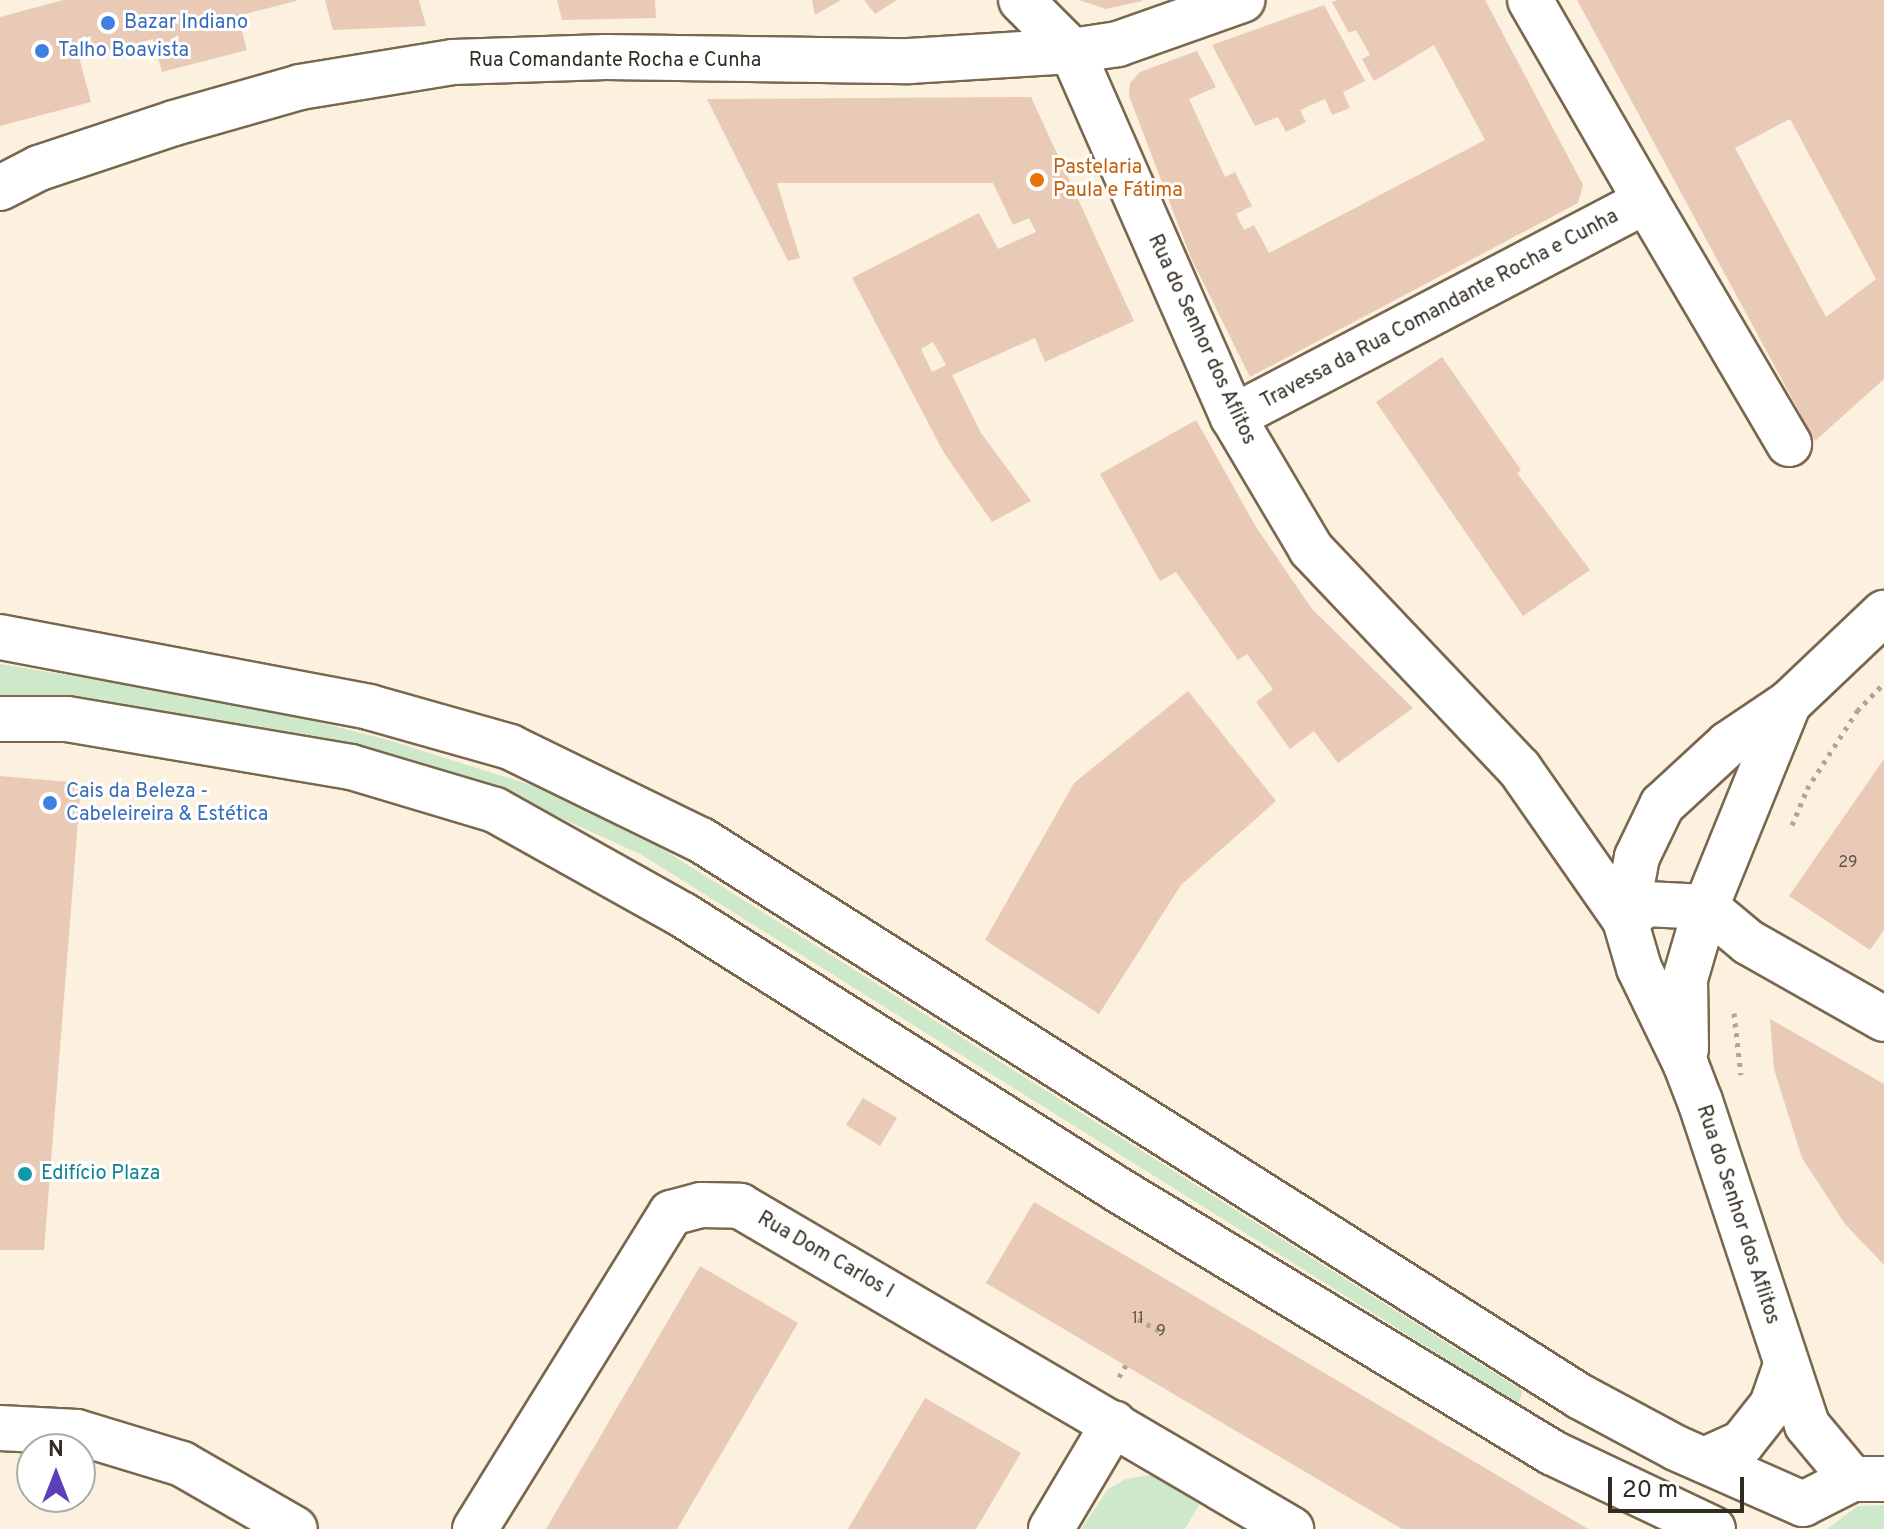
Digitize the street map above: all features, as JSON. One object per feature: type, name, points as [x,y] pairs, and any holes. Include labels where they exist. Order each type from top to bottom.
[{"type":"street","name":"Rua do Senhor dos Aflitos","points":[[1021,0],[1072,51],[1233,417],[1311,549],[1519,768],[1625,920],[1639,968],[1686,1065],[1807,1425],[1801,1516]]},
{"type":"street","name":"Rua Comandante Rocha e Cunha","points":[[0,188],[39,168],[174,123],[300,87],[453,62],[606,57],[909,61],[1072,51],[1118,44],[1242,0]]},
{"type":"street","points":[[1530,0],[1789,444]]},
{"type":"street","name":"Travessa da Rua Comandante Rocha e Cunha","points":[[1233,417],[1316,377],[1646,201]]},
{"type":"street","points":[[1625,920],[1637,857],[1662,805],[1728,744],[1789,703],[1884,613]]},
{"type":"street","points":[[0,637],[369,707],[510,747],[701,840],[1579,1396],[1704,1460],[1801,1516],[1868,1479]]},
{"type":"street","name":"Rua do Senhor dos Aflitos","points":[[1686,1065],[1685,979],[1706,907],[1789,703]]},
{"type":"street","points":[[0,719],[67,719],[351,767],[495,810],[683,915],[1120,1191],[1553,1453],[1713,1529]]},
{"type":"street","points":[[1625,920],[1646,904],[1706,907],[1748,942],[1884,1019]]},
{"type":"street","name":"Rua Dom Carlos I","points":[[475,1529],[671,1213],[701,1205],[740,1206],[1291,1529]]},
{"type":"street","points":[[1704,1460],[1742,1443],[1772,1405],[1786,1365]]},
{"type":"street","points":[[1051,1529],[1114,1423]]},
{"type":"street","name":"Rua do Senhor dos Aflitos","points":[[1807,1425],[1868,1479]]},
{"type":"street","points":[[0,1428],[77,1432],[182,1464],[295,1529]]},
{"type":"path","points":[[1791,829],[1807,789],[1857,711],[1884,683]]},
{"type":"path","points":[[1138,1319],[1161,1332]]},
{"type":"path","points":[[1118,1378],[1126,1365]]},
{"type":"green space","points":[[0,664],[251,705],[388,740],[534,786],[645,838],[1523,1391],[1518,1404],[642,855],[506,793],[335,742],[228,723],[62,702],[0,701]]},
{"type":"green space","points":[[1150,1475],[1202,1500],[1185,1529],[1081,1529],[1108,1489],[1126,1479]]},
{"type":"green space","points":[[1884,1505],[1884,1529],[1827,1529],[1858,1506]]},
{"type":"building","points":[[63,0],[296,1],[238,16],[247,50],[162,72],[153,39],[79,57],[91,102],[0,126],[0,17]]},
{"type":"building","points":[[325,0],[419,0],[426,26],[333,30]]},
{"type":"building","points":[[557,0],[655,0],[656,18],[562,20]]},
{"type":"building","points":[[812,0],[841,0],[815,15]]},
{"type":"building","points":[[864,0],[897,0],[875,14]]},
{"type":"building","points":[[1079,0],[1142,0],[1142,1],[1106,9]]},
{"type":"building","points":[[1485,0],[1583,185],[1578,203],[1250,377],[1191,258],[1129,96],[1130,83],[1140,72],[1197,51],[1216,87],[1189,99],[1225,177],[1235,172],[1252,206],[1236,214],[1244,230],[1254,225],[1269,253],[1485,140],[1434,45],[1374,81],[1362,59],[1370,55],[1356,30],[1349,33],[1332,2]]},
{"type":"building","points":[[1577,0],[1884,0],[1884,379],[1815,441]],"holes":[[[1790,119],[1876,279],[1826,317],[1735,148]]]},
{"type":"building","points":[[1324,5],[1365,81],[1343,92],[1350,108],[1332,115],[1325,99],[1300,110],[1306,122],[1286,132],[1278,117],[1255,126],[1212,45]]},
{"type":"building","points":[[1031,97],[1134,321],[1045,362],[1035,338],[952,375],[981,433],[1031,501],[992,522],[944,453],[852,278],[979,213],[998,249],[1036,232],[1029,218],[1013,225],[993,183],[777,183],[800,258],[788,261],[707,99]],"holes":[[[933,342],[946,365],[932,372],[921,349]]]},
{"type":"building","points":[[1442,357],[1521,470],[1517,473],[1590,570],[1523,616],[1376,402]]},
{"type":"building","points":[[1196,420],[1256,527],[1312,609],[1413,708],[1338,763],[1314,731],[1290,749],[1256,702],[1273,689],[1247,654],[1238,660],[1176,572],[1160,581],[1100,474]]},
{"type":"building","points":[[1188,691],[1276,801],[1181,885],[1099,1014],[985,940],[1074,783]]},
{"type":"building","points":[[1884,759],[1884,930],[1870,950],[1789,896]]},
{"type":"building","points":[[0,776],[81,783],[44,1250],[0,1250]]},
{"type":"building","points":[[1770,1019],[1884,1084],[1884,1265],[1845,1224],[1802,1158],[1774,1069]]},
{"type":"building","points":[[863,1098],[897,1118],[880,1146],[846,1125]]},
{"type":"building","points":[[1034,1202],[1588,1529],[1402,1529],[986,1283]]},
{"type":"building","points":[[700,1266],[798,1323],[677,1529],[546,1529]]},
{"type":"building","points":[[925,1398],[1021,1453],[976,1529],[848,1529]]},
{"type":"place","name":"Bazar Indiano","points":[[108,23]]},
{"type":"place","name":"Talho Boavista","points":[[42,51]]},
{"type":"place","name":"Pastelaria Paula e Fátima","points":[[1037,180]]},
{"type":"place","name":"Cais da Beleza - Cabeleireira & Estética","points":[[50,803]]},
{"type":"place","name":"Edifício Plaza","points":[[25,1174]]}]
